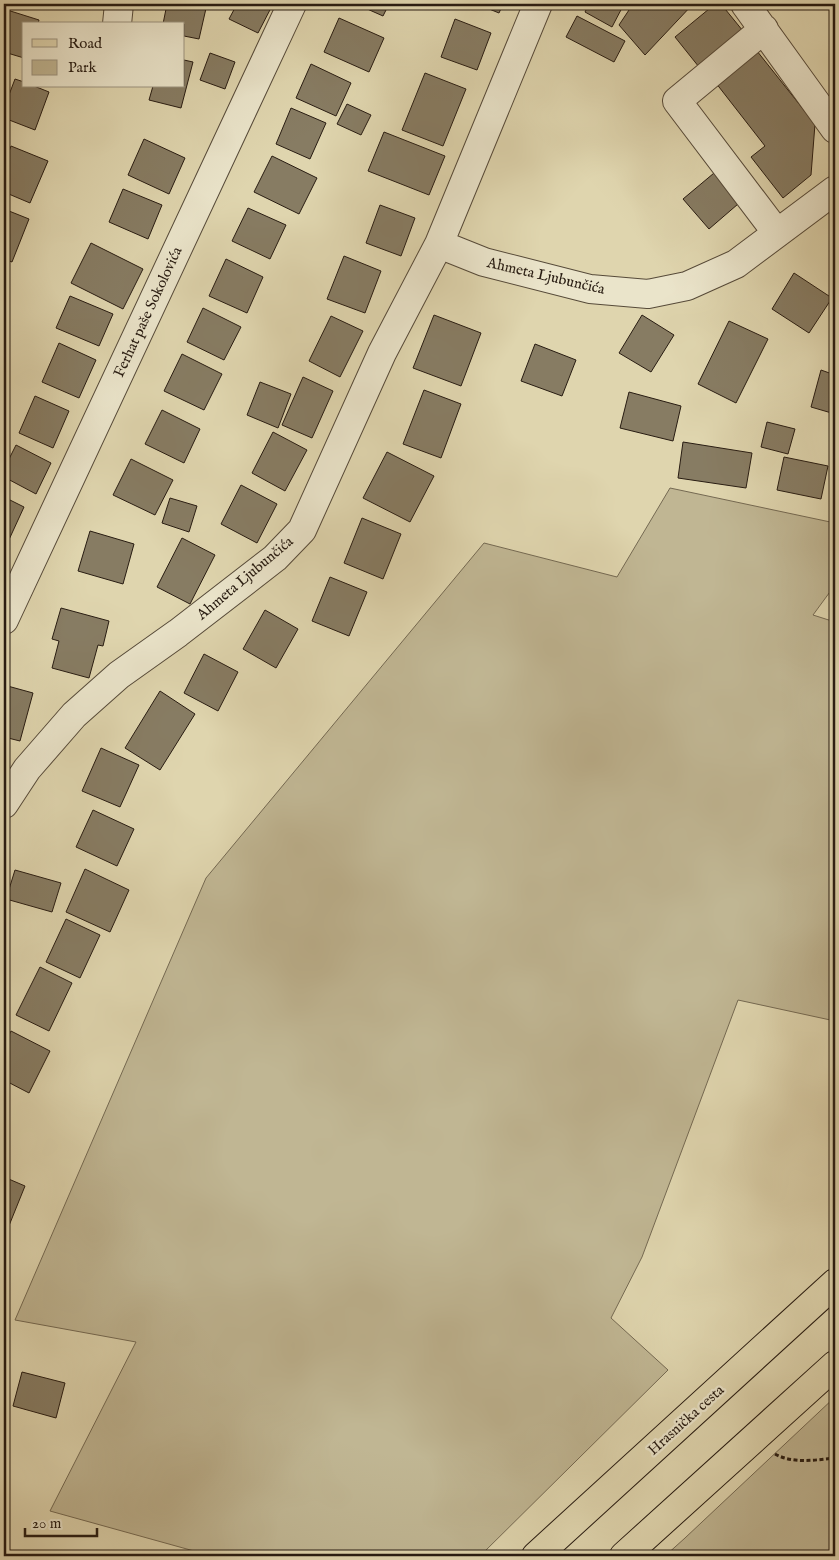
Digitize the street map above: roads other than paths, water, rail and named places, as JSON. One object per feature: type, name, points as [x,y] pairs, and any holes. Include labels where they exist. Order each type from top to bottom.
[{"type":"main road","name":"Hrasnička cesta","points":[[536,1556],[835,1283]]},
{"type":"main road","points":[[624,1556],[835,1365]]},
{"type":"street","points":[[117,22],[120,4]]},
{"type":"street","name":"Ferhat paše Sokolovića","points":[[4,620],[292,4]]},
{"type":"street","name":"Ahmeta Ljubunčića","points":[[4,804],[27,769],[74,715],[119,675],[178,633],[275,558],[302,530],[382,353],[439,244],[538,4]]},
{"type":"street","points":[[745,4],[835,129]]},
{"type":"street","points":[[764,29],[677,101],[777,233]]},
{"type":"street","name":"Ahmeta Ljubunčića","points":[[439,244],[484,262],[590,290],[648,294],[687,286],[736,264],[835,190]]}]
